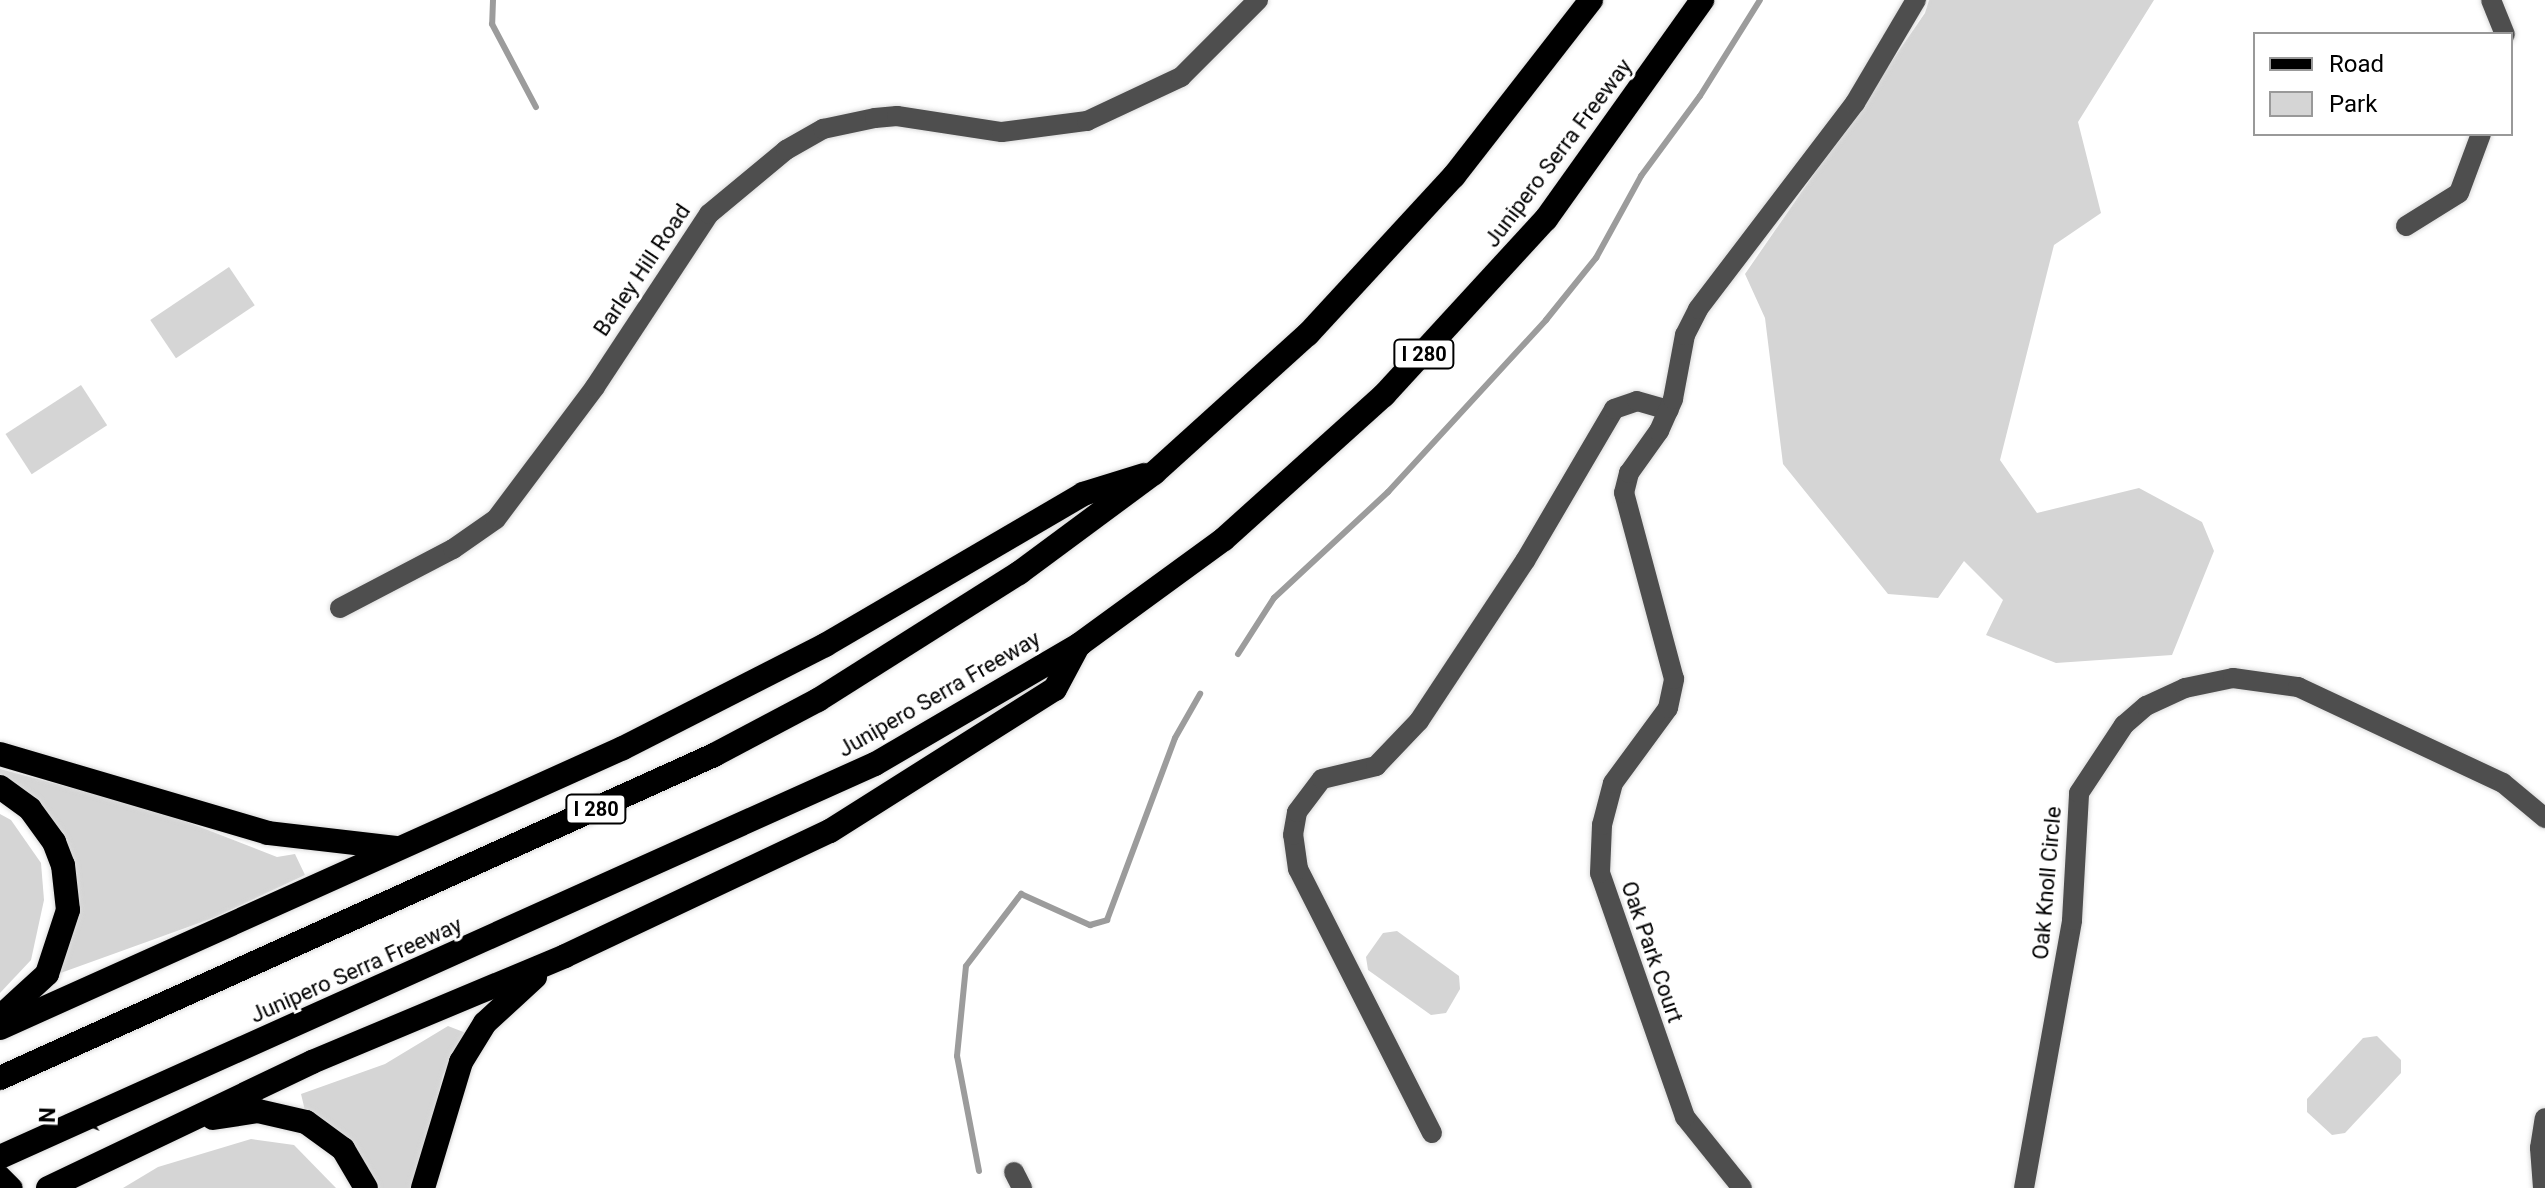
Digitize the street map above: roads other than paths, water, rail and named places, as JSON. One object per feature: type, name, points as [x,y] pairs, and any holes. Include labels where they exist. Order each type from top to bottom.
[{"type":"highway","name":"I 280","points":[[0,1078],[714,755],[920,638],[1110,509],[1308,334],[1454,176],[1591,0]]},
{"type":"highway","name":"Junipero Serra Freeway","points":[[0,1157],[875,764],[1080,644],[1224,539],[1384,395],[1546,219],[1702,0]]},
{"type":"highway","points":[[0,1028],[399,849],[751,684],[1083,494],[1154,473]]},
{"type":"highway","points":[[58,1184],[312,1062],[565,956],[830,831],[929,773],[1055,689],[1080,644]]},
{"type":"highway","points":[[0,754],[268,833],[399,849]]},
{"type":"highway","points":[[0,787],[30,809],[54,842],[63,865],[68,910],[47,974],[0,1017]]},
{"type":"highway","points":[[423,1188],[453,1083],[472,1043],[510,997],[565,956]]},
{"type":"highway","points":[[136,1146],[233,1112],[283,1114],[326,1133],[343,1149],[366,1188]]},
{"type":"main road","points":[[0,1175],[13,1188]]},
{"type":"street","name":"Barley Hill Road","points":[[340,608],[453,549],[496,519],[595,387],[709,214],[786,150],[823,129],[875,118],[897,116],[1002,132],[1087,121],[1181,77],[1258,0]]},
{"type":"street","points":[[1432,1133],[1298,869],[1293,835],[1297,812],[1322,779],[1376,766],[1419,721],[1525,561],[1614,409],[1637,401],[1669,410],[1685,335],[1698,309],[1855,103],[1916,0]]},
{"type":"street","points":[[2491,0],[2504,32]]},
{"type":"street","points":[[2406,226],[2459,193],[2480,136]]},
{"type":"street","name":"Oak Park Court","points":[[1669,410],[1629,473],[1624,493],[1674,679],[1668,708],[1613,783],[1602,825],[1600,873],[1685,1117],[1742,1188]]},
{"type":"street","name":"Oak Knoll Circle","points":[[2024,1188],[2072,920],[2079,793],[2124,725],[2146,706],[2185,688],[2233,678],[2298,687],[2503,783],[2545,818]]},
{"type":"street","points":[[2543,1188],[2540,1148],[2545,1118]]},
{"type":"waterway","points":[[493,0],[492,24],[536,107]]},
{"type":"waterway","points":[[1238,654],[1274,598],[1388,492],[1546,320],[1596,258],[1641,176],[1700,96],[1760,0]]},
{"type":"waterway","points":[[979,1171],[957,1056],[966,966],[1021,894],[1090,925],[1107,920],[1175,738],[1200,694]]}]
